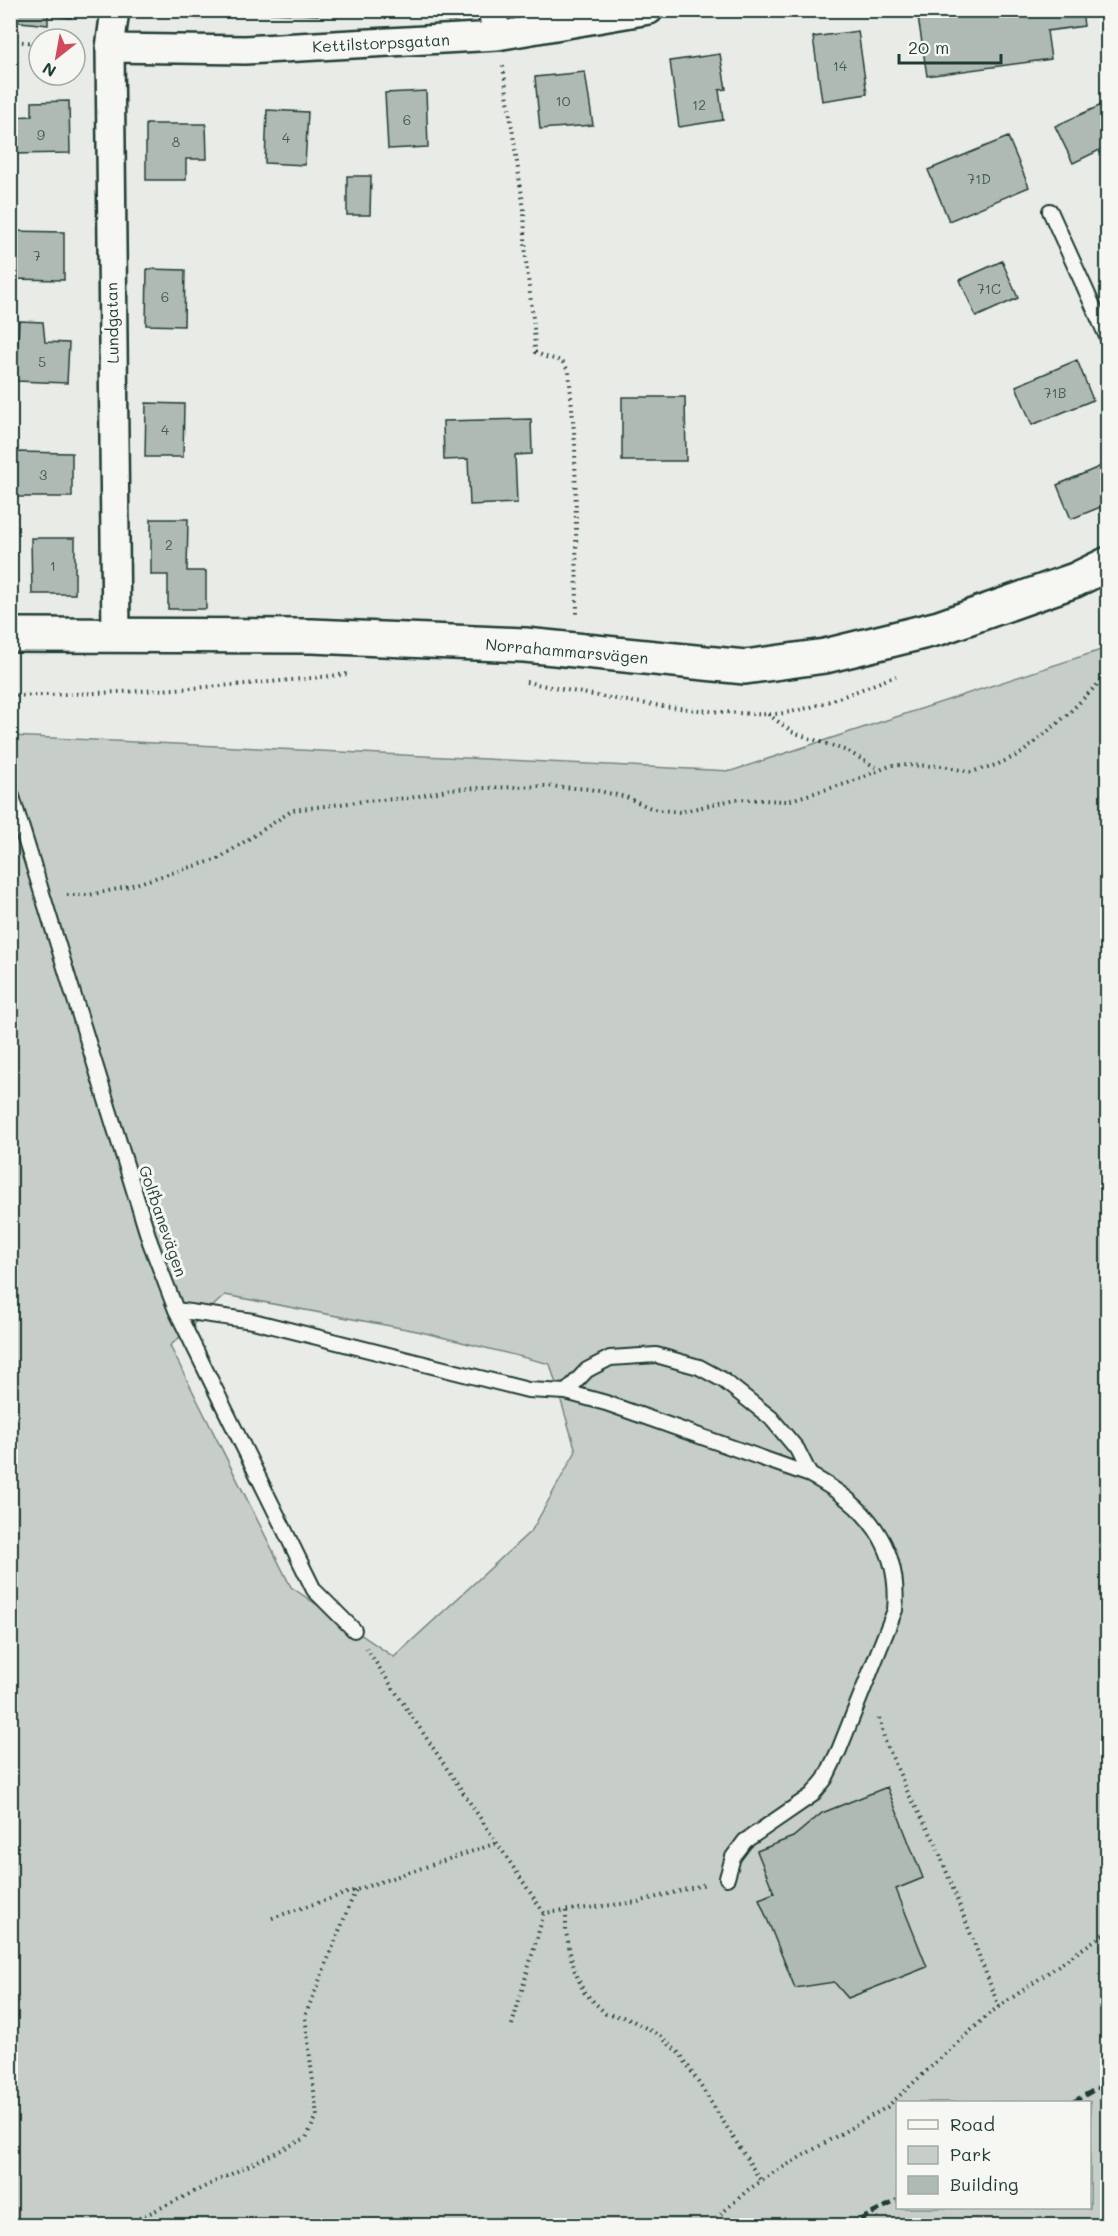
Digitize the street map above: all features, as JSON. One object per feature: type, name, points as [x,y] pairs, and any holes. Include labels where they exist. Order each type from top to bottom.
[{"type":"street","name":"Lundgatan","points":[[115,10],[110,48],[116,636]]},
{"type":"street","points":[[492,10],[497,36]]},
{"type":"street","name":"Kettilstorpsgatan","points":[[110,48],[245,51],[497,36],[649,10]]},
{"type":"street","name":"Norrahammarsvägen","points":[[10,635],[312,636],[525,645],[745,667],[825,656],[939,628],[1075,580],[1107,564]]},
{"type":"lane","points":[[1050,211],[1107,339]]},
{"type":"lane","name":"Golfbanevägen","points":[[10,790],[150,1242],[176,1310],[314,1590],[354,1630]]},
{"type":"lane","points":[[176,1310],[253,1321],[528,1389],[566,1392],[606,1403],[810,1475],[834,1487],[857,1506],[883,1542],[894,1569],[897,1589],[895,1610],[825,1779],[812,1795],[745,1841],[733,1857],[727,1878]]},
{"type":"lane","points":[[566,1392],[587,1370],[610,1358],[656,1355],[699,1367],[723,1380],[771,1418],[797,1449],[810,1475]]},
{"type":"path","points":[[497,36],[509,98],[524,210],[526,262],[535,352],[562,361],[569,372],[575,444],[577,614],[567,616]]},
{"type":"path","points":[[10,41],[27,42]]},
{"type":"path","points":[[42,895],[89,895],[122,888],[218,859],[293,810],[410,798],[451,789],[545,786],[590,789],[626,797],[653,809],[680,812],[736,799],[788,801],[848,783],[891,765],[944,766],[970,772],[996,765],[1022,753],[1066,715],[1107,674]]},
{"type":"path","points":[[767,714],[792,732],[847,751],[879,769]]},
{"type":"path","points":[[354,1630],[544,1913],[512,2025]]},
{"type":"path","points":[[868,1677],[885,1741],[909,1795],[935,1842],[999,2007]]},
{"type":"path","points":[[272,1918],[356,1888],[497,1843]]},
{"type":"path","points":[[544,1913],[638,1902],[727,1878]]},
{"type":"path","points":[[123,2226],[306,2138],[317,2116],[305,2016],[356,1888]]},
{"type":"path","points":[[566,1911],[566,1932],[573,1967],[584,1992],[606,2014],[628,2018],[660,2036],[681,2055],[761,2181]]},
{"type":"path","points":[[707,2226],[761,2181],[887,2107],[999,2007],[1107,1931]]},
{"type":"green space","points":[[1107,648],[1107,2225],[11,2226],[11,736],[731,771]],"holes":[[[225,1295],[417,1331],[550,1364],[576,1451],[532,1530],[394,1657],[291,1587],[170,1346]]]},
{"type":"building","points":[[12,10],[72,10],[71,18],[48,15],[48,25],[11,21]]},
{"type":"building","points":[[156,10],[200,10],[201,19],[155,14]]},
{"type":"building","points":[[271,10],[319,10],[319,15],[271,13]]},
{"type":"building","points":[[917,10],[1082,10],[1084,26],[1047,31],[1051,59],[927,76]]},
{"type":"building","points":[[858,31],[867,94],[822,101],[813,37]]},
{"type":"building","points":[[720,54],[726,89],[719,90],[723,120],[679,127],[670,61]]},
{"type":"building","points":[[585,72],[593,125],[540,129],[535,77]]},
{"type":"building","points":[[426,91],[428,147],[388,149],[385,93]]},
{"type":"building","points":[[69,101],[70,153],[12,154],[12,117],[32,116],[32,102]]},
{"type":"building","points":[[1108,102],[1108,146],[1073,163],[1055,126]]},
{"type":"building","points":[[267,110],[308,112],[305,165],[265,163]]},
{"type":"building","points":[[146,124],[206,124],[207,159],[186,159],[186,180],[146,180]]},
{"type":"building","points":[[1008,137],[1029,187],[949,221],[928,170]]},
{"type":"building","points":[[347,176],[371,176],[370,215],[347,215]]},
{"type":"building","points":[[10,231],[64,232],[64,280],[10,279]]},
{"type":"building","points":[[1002,261],[1018,298],[976,317],[960,280]]},
{"type":"building","points":[[147,269],[185,270],[184,326],[146,325]]},
{"type":"building","points":[[19,321],[43,322],[45,342],[69,343],[67,383],[16,381]]},
{"type":"building","points":[[1077,360],[1093,400],[1032,425],[1016,386]]},
{"type":"building","points":[[622,397],[685,397],[686,461],[622,461]]},
{"type":"building","points":[[146,403],[184,404],[183,457],[145,457]]},
{"type":"building","points":[[531,419],[532,454],[515,455],[517,503],[470,505],[468,459],[444,460],[443,421]]},
{"type":"building","points":[[14,452],[72,453],[72,497],[14,497]]},
{"type":"building","points":[[1108,456],[1108,504],[1071,519],[1057,485],[1106,464],[1104,458]]},
{"type":"building","points":[[151,519],[188,519],[187,571],[206,571],[206,609],[168,609],[168,575],[151,575]]},
{"type":"building","points":[[31,538],[75,538],[75,594],[32,594]]},
{"type":"building","points":[[887,1787],[923,1878],[896,1889],[927,1967],[848,1998],[834,1982],[795,1988],[759,1899],[774,1893],[757,1851],[793,1837],[822,1813]]},
{"type":"railway","points":[[1075,2101],[1108,2082]]},
{"type":"railway","points":[[848,2226],[896,2201]]}]
